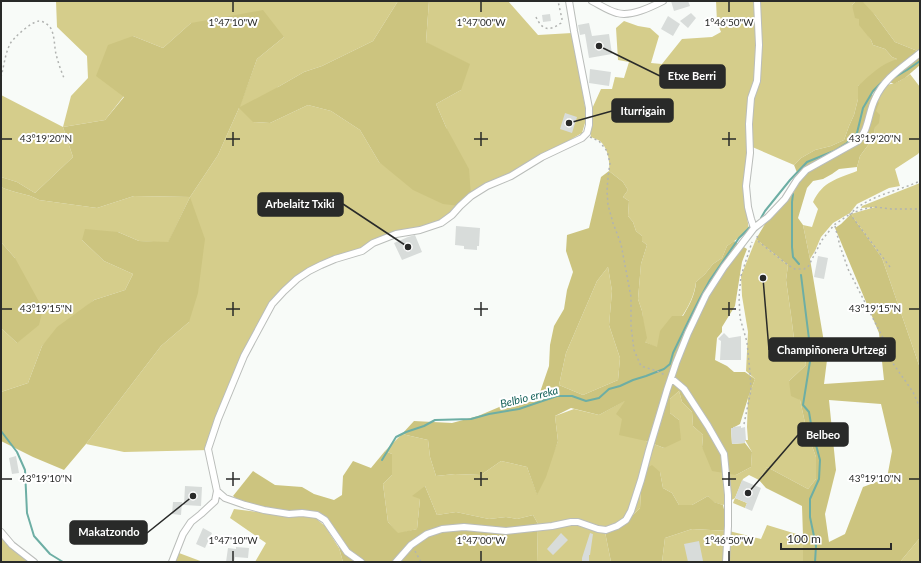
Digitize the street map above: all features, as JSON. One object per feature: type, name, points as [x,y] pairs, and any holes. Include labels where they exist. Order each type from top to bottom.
[{"type":"street","points":[[172,562],[183,534],[191,522],[215,501],[217,491],[208,449],[218,419],[244,356],[272,304],[284,291],[297,279],[309,271],[328,262],[362,251],[373,243],[396,234],[420,230],[441,223],[452,215],[471,196],[487,186],[511,176],[585,136],[589,125],[589,108],[569,1]]},
{"type":"street","points":[[592,1],[618,14],[628,14],[649,8],[663,1]]},
{"type":"street","points":[[754,228],[748,206],[746,186],[750,153],[749,124],[751,98],[757,81],[759,52],[757,1]]},
{"type":"street","points":[[396,562],[411,544],[427,534],[442,529],[464,527],[506,531],[578,522],[598,529],[606,530],[617,526],[626,520],[631,511],[642,480],[649,450],[671,378],[688,333],[706,295],[724,267],[754,228],[768,217],[785,199],[797,180],[806,170],[858,141],[863,136],[875,97],[881,88],[893,74],[920,53]]},
{"type":"street","points":[[671,378],[684,389],[724,454],[728,495],[726,562]]},
{"type":"street","points":[[217,491],[225,498],[245,506],[290,514],[317,514],[325,520],[347,552],[361,562]]},
{"type":"street","points":[[1,532],[12,545],[34,562]]},
{"type":"path","points":[[536,18],[545,28],[551,28],[561,24],[562,19],[558,1]]},
{"type":"path","points":[[1,77],[10,43],[14,37],[30,25],[40,21],[49,27],[52,34],[64,78]]},
{"type":"path","points":[[585,136],[600,141],[607,151],[610,163],[607,191],[608,205],[621,244],[631,297],[631,326],[634,350],[641,366],[657,371],[671,378]]},
{"type":"path","points":[[754,228],[759,242],[788,265],[795,269],[804,269],[808,267],[822,240],[834,225],[856,208],[866,202],[920,181]]},
{"type":"path","points":[[850,214],[863,209],[875,207],[891,209],[920,208]]},
{"type":"path","points":[[850,214],[890,267]]},
{"type":"path","points":[[834,225],[848,269],[883,338],[892,362],[913,392],[920,408]]},
{"type":"path","points":[[744,424],[751,390],[747,342],[740,318],[739,297],[741,276],[752,241]]},
{"type":"path","points":[[411,544],[421,562]]},
{"type":"shaded area","points":[[56,1],[398,1],[373,41],[322,66],[304,72],[278,87],[253,122],[270,123],[308,105],[331,111],[360,130],[379,162],[460,206],[441,223],[396,234],[297,279],[272,304],[244,356],[210,450],[124,452],[86,444],[161,346],[189,322],[190,197],[218,155],[239,108],[257,59],[284,37],[191,23],[163,48],[133,36],[124,96],[105,120],[63,127],[71,96],[88,78],[87,56],[57,27]]},
{"type":"shaded area","points":[[398,1],[429,1],[426,42],[470,64],[461,90],[436,104],[446,127],[469,169],[471,196],[460,206],[443,204],[413,190],[379,162],[360,130],[331,111],[308,105],[270,123],[253,122],[239,108],[218,155],[190,197],[134,196],[97,208],[39,200],[10,191],[1,187],[1,177],[17,182],[35,193],[73,157],[63,127],[105,120],[124,97],[96,76],[108,45],[133,36],[163,48],[191,23],[263,10],[284,37],[257,59],[240,107],[304,72],[322,66],[373,41]]},
{"type":"shaded area","points":[[429,1],[508,1],[538,35],[572,33],[586,112],[582,133],[471,196],[436,104],[461,90],[426,42]]},
{"type":"shaded area","points":[[716,1],[856,1],[852,5],[873,45],[885,49],[892,57],[897,59],[858,86],[858,99],[854,115],[844,140],[831,146],[815,150],[801,158],[794,165],[750,146],[747,216],[749,231],[727,246],[722,258],[713,264],[696,282],[687,309],[657,348],[645,342],[642,311],[638,299],[641,264],[647,245],[642,241],[642,236],[636,231],[633,222],[628,216],[629,201],[623,197],[628,190],[623,182],[609,171],[608,155],[603,144],[599,140],[591,137],[591,111],[601,89],[612,89],[615,77],[624,78],[629,62],[618,60],[616,28],[624,21],[650,28],[659,36],[651,63],[662,64],[682,39],[712,37],[721,32],[717,22]]},
{"type":"shaded area","points":[[856,1],[920,1],[920,52],[895,42],[875,15]]},
{"type":"shaded area","points":[[856,1],[863,2],[875,15],[895,42],[920,52],[920,65],[905,78],[894,84],[891,82],[885,83],[872,94],[879,103],[876,111],[880,115],[879,123],[875,127],[874,137],[860,156],[857,167],[839,169],[823,179],[813,181],[807,188],[798,218],[803,225],[810,259],[827,360],[824,384],[884,380],[879,333],[835,228],[851,214],[882,258],[920,368],[919,539],[900,562],[803,562],[802,506],[766,488],[759,480],[767,467],[808,489],[816,479],[816,457],[807,432],[800,400],[791,396],[789,381],[806,365],[804,351],[794,339],[786,280],[788,265],[756,239],[765,224],[786,200],[800,180],[794,165],[801,158],[815,150],[831,146],[844,140],[854,115],[858,99],[858,86],[881,67],[897,59],[892,57],[885,49],[873,45],[871,40],[859,25],[859,19],[855,18],[852,5]],"holes":[[[829,400],[881,404],[892,451],[887,478],[863,487],[845,534],[829,542],[825,514],[836,470]]]},
{"type":"shaded area","points":[[910,74],[920,87],[920,151],[918,154],[895,169],[900,186],[889,188],[857,204],[850,213],[833,223],[821,237],[810,259],[803,225],[812,227],[818,209],[813,202],[821,189],[826,185],[857,171],[860,156],[874,137],[876,99],[885,85],[899,81]]},
{"type":"shaded area","points":[[1,95],[63,127],[73,157],[35,193],[17,182],[1,177]]},
{"type":"shaded area","points":[[609,171],[623,182],[628,190],[623,197],[629,201],[628,216],[633,222],[636,231],[642,236],[642,241],[647,245],[641,264],[638,299],[647,338],[645,342],[657,347],[660,331],[672,316],[683,316],[692,299],[696,282],[713,264],[722,258],[727,246],[734,241],[747,249],[742,262],[735,306],[722,327],[722,332],[717,338],[715,360],[727,366],[734,372],[745,372],[755,379],[740,424],[731,429],[732,444],[745,443],[752,452],[751,467],[736,475],[712,471],[702,447],[703,435],[693,426],[692,412],[682,402],[679,391],[670,399],[670,413],[679,420],[681,440],[664,448],[646,441],[619,435],[622,419],[616,414],[625,401],[599,415],[571,408],[555,416],[558,441],[546,477],[537,495],[527,467],[501,461],[481,475],[455,474],[436,476],[430,457],[428,440],[402,434],[414,421],[452,423],[478,416],[504,405],[537,401],[549,366],[550,345],[554,326],[564,309],[567,290],[573,272],[566,251],[567,235],[589,228],[601,177]],"holes":[[[608,267],[612,291],[609,325],[620,358],[618,380],[583,395],[559,385],[566,353],[597,281]]]},
{"type":"shaded area","points":[[920,183],[920,368],[882,258],[851,214],[875,207],[861,208],[862,206]]},
{"type":"shaded area","points":[[1,187],[39,200],[97,208],[134,196],[190,197],[168,243],[139,241],[118,232],[82,240],[104,261],[133,274],[125,290],[94,300],[42,346],[28,383],[1,392],[1,328],[17,343],[15,258],[1,242]]},
{"type":"shaded area","points":[[190,197],[205,239],[198,293],[189,322],[161,346],[86,444],[64,470],[1,441],[1,392],[28,383],[42,346],[57,327],[94,300],[125,290],[133,274],[104,261],[82,240],[85,229],[118,232],[139,241],[168,242]]},
{"type":"shaded area","points":[[756,239],[788,265],[786,280],[794,339],[804,351],[806,365],[789,381],[800,400],[807,432],[816,457],[816,479],[808,489],[767,467],[759,480],[749,475],[743,479],[735,498],[723,505],[713,502],[708,496],[692,505],[679,505],[672,493],[663,488],[660,472],[641,489],[640,508],[626,522],[605,532],[611,562],[537,562],[538,524],[533,515],[517,519],[506,517],[489,519],[456,512],[437,515],[425,486],[420,499],[417,529],[398,534],[388,522],[383,484],[392,475],[392,454],[385,451],[402,434],[428,440],[430,457],[436,476],[455,474],[481,475],[501,461],[527,467],[537,494],[558,441],[555,416],[574,409],[599,415],[626,400],[622,419],[646,441],[664,448],[679,420],[670,413],[670,399],[679,391],[682,402],[692,412],[693,426],[703,435],[702,447],[736,475],[751,467],[752,452],[745,440],[748,440],[748,398],[755,379],[746,371],[748,332],[742,296],[741,276]]},
{"type":"shaded area","points":[[1,242],[15,258],[43,309],[39,325],[17,343],[1,328]]},
{"type":"shaded area","points":[[608,267],[612,291],[609,325],[620,358],[618,380],[583,395],[559,385],[566,353],[597,281]]},
{"type":"shaded area","points":[[385,451],[392,454],[392,475],[383,484],[388,522],[398,533],[417,529],[420,499],[412,496],[425,486],[437,515],[456,512],[489,519],[506,517],[517,519],[533,515],[538,524],[537,562],[343,562],[334,530],[315,513],[277,510],[242,503],[233,496],[253,471],[275,485],[302,487],[314,494],[334,500],[342,495],[343,476],[353,461],[371,468]]},
{"type":"shaded area","points":[[652,465],[660,472],[663,488],[672,493],[679,505],[692,505],[708,496],[714,502],[723,505],[729,531],[692,529],[665,538],[662,562],[611,562],[605,532],[626,522],[640,508],[641,489],[647,468]]},
{"type":"shaded area","points":[[735,498],[747,503],[745,508],[733,503]]},
{"type":"shaded area","points":[[234,509],[281,515],[313,516],[325,526],[339,548],[343,562],[255,562],[266,543],[230,518]]},
{"type":"shaded area","points":[[920,524],[920,562],[900,562],[919,539]]},
{"type":"shaded area","points":[[767,525],[803,536],[803,562],[662,562],[665,538],[692,529],[729,531],[761,539]]},
{"type":"shaded area","points":[[1,536],[10,547],[28,562],[1,562]]},
{"type":"shaded area","points":[[179,553],[203,562],[175,562]]},
{"type":"building","points":[[671,1],[688,1],[690,6],[674,11]]},
{"type":"building","points":[[691,13],[696,18],[688,28],[680,21]]},
{"type":"building","points":[[550,14],[551,21],[543,22],[542,15]]},
{"type":"building","points":[[668,16],[680,24],[673,36],[661,29]]},
{"type":"building","points":[[589,23],[592,36],[609,34],[612,54],[589,58],[585,34],[580,35],[578,25]]},
{"type":"building","points":[[590,69],[611,72],[609,86],[589,83]]},
{"type":"building","points":[[565,113],[577,117],[572,133],[560,129]]},
{"type":"building","points":[[456,226],[480,228],[479,246],[477,246],[477,250],[464,249],[464,246],[455,245]]},
{"type":"building","points":[[415,235],[422,252],[402,260],[394,243]]},
{"type":"building","points":[[818,256],[828,258],[824,279],[814,277]]},
{"type":"building","points":[[724,333],[729,338],[741,336],[741,360],[720,360],[721,341],[718,339]]},
{"type":"building","points":[[741,426],[741,428],[745,427],[745,443],[732,444],[731,428]]},
{"type":"building","points":[[16,456],[19,473],[12,474],[9,458]]},
{"type":"building","points":[[742,480],[761,488],[752,511],[745,508],[747,503],[735,498]]},
{"type":"building","points":[[185,486],[202,487],[201,506],[184,505]]},
{"type":"building","points":[[173,502],[182,502],[181,515],[172,514]]},
{"type":"building","points":[[203,528],[212,533],[205,548],[196,544]]},
{"type":"building","points":[[561,533],[568,540],[553,555],[547,549]]},
{"type":"building","points":[[590,533],[593,534],[589,562],[582,562],[582,558]]},
{"type":"building","points":[[699,541],[703,561],[688,562],[684,544]]},
{"type":"building","points":[[236,547],[249,548],[248,558],[235,557],[234,562],[226,562],[228,548],[236,549]]},
{"type":"waterway","name":"Belbio erreka","points":[[895,77],[920,61]]},
{"type":"waterway","name":"Belbio erreka","points":[[761,218],[790,180],[807,162],[834,151],[847,143],[857,133],[863,108],[873,91],[881,83]]},
{"type":"waterway","points":[[793,194],[792,247],[793,257],[799,264]]},
{"type":"waterway","name":"Belbio erreka","points":[[382,460],[396,437],[435,420],[471,419],[489,414],[519,409],[557,396],[572,396],[586,401],[599,398],[609,389],[664,369],[670,364],[673,353],[710,280],[739,238],[751,226]]},
{"type":"waterway","points":[[801,275],[811,355],[803,405],[809,412],[820,460],[819,479],[810,499],[810,517],[816,546],[815,562]]},
{"type":"waterway","points":[[1,431],[17,452],[25,470],[27,513],[34,536],[50,554],[63,562]]},
{"type":"place","name":"Etxe Berri","points":[[599,46]]},
{"type":"place","name":"Iturrigain","points":[[569,123]]},
{"type":"place","name":"Arbelaitz Txiki","points":[[408,247]]},
{"type":"place","name":"Champiñonera Urtzegi","points":[[763,278]]},
{"type":"place","name":"Belbeo","points":[[748,493]]},
{"type":"place","name":"Makatzondo","points":[[193,496]]}]
